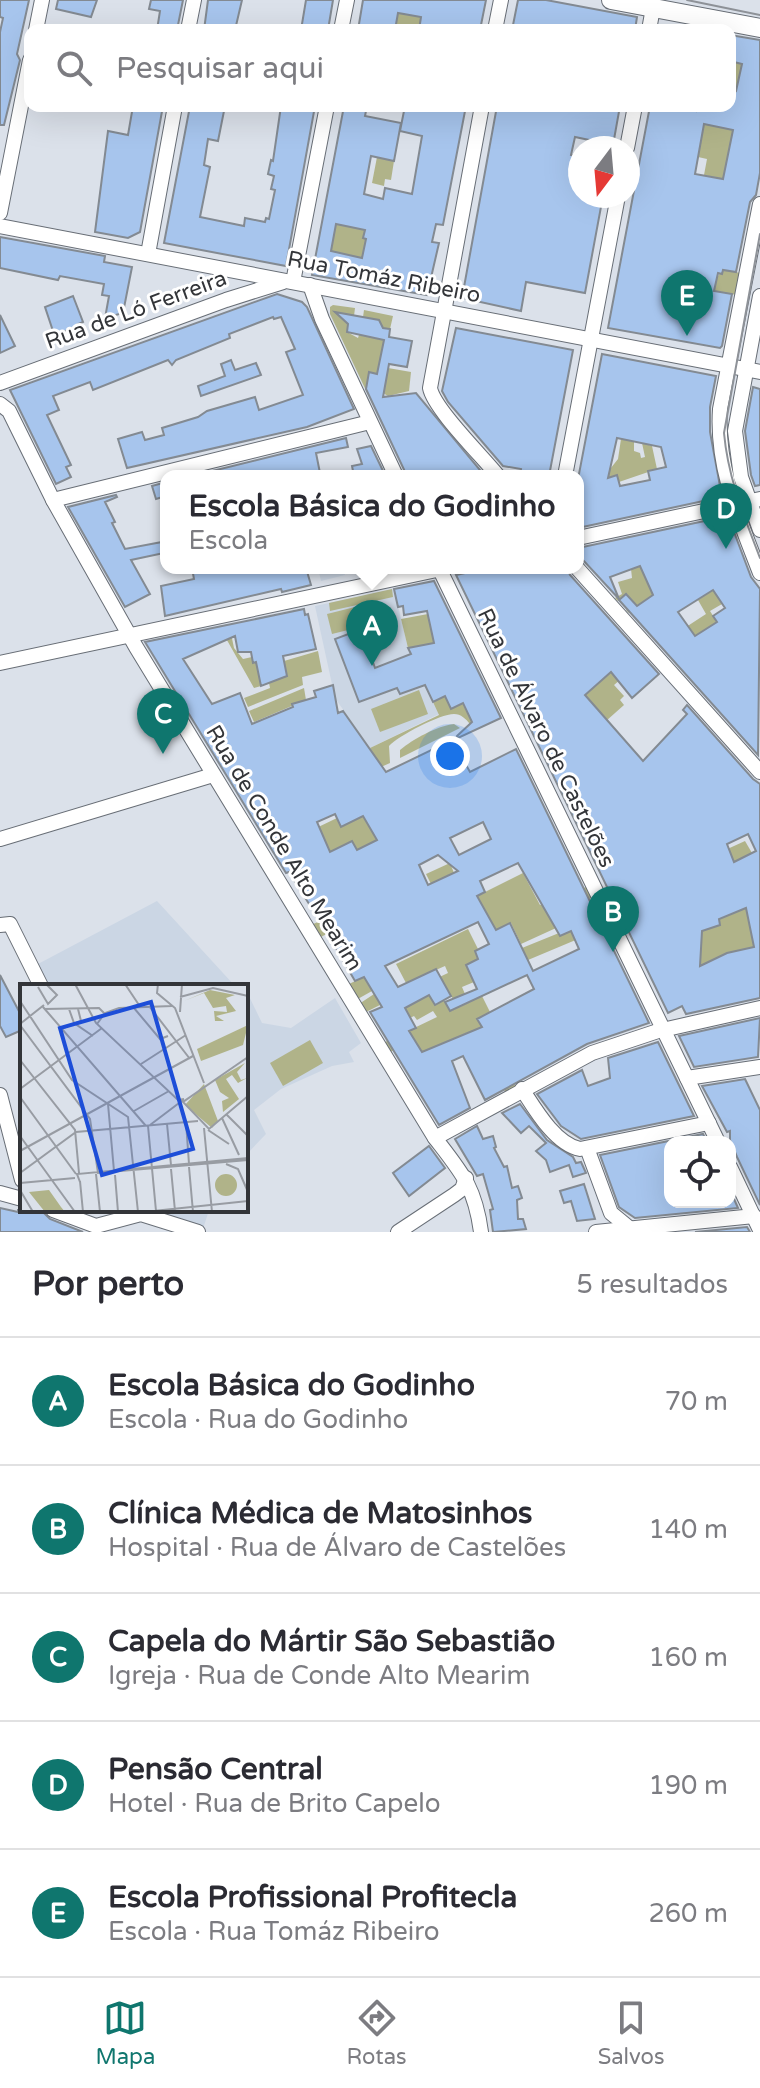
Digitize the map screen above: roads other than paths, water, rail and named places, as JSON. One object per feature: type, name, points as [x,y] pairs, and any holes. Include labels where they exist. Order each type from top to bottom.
[{"type":"main road","points":[[611,0],[760,28]]},
{"type":"street","points":[[37,24],[42,0]]},
{"type":"street","points":[[189,24],[194,0]]},
{"type":"street","points":[[342,24],[347,0]]},
{"type":"street","points":[[496,24],[501,0]]},
{"type":"street","points":[[650,24],[653,8]]},
{"type":"street","points":[[0,213],[24,91]]},
{"type":"street","points":[[148,254],[174,112]]},
{"type":"street","points":[[290,281],[326,112]]},
{"type":"street","points":[[481,112],[431,380],[432,396],[493,470]]},
{"type":"street","points":[[629,136],[634,112]]},
{"type":"street","points":[[760,204],[718,435],[725,482],[745,504],[760,530]]},
{"type":"street","points":[[566,470],[616,208]]},
{"type":"street","name":"Rua Tomáz Ribeiro","points":[[0,226],[749,371]]},
{"type":"street","points":[[226,300],[237,284],[228,269]]},
{"type":"street","name":"Rua de Ló Ferreira","points":[[0,383],[226,300],[290,281]]},
{"type":"street","points":[[310,285],[322,319],[393,470]]},
{"type":"street","points":[[760,296],[749,371],[735,431],[745,504],[760,573]]},
{"type":"street","name":"Rua de Conde Alto Mearim","points":[[0,404],[9,411],[53,500],[213,775],[435,1138],[466,1178],[476,1199],[481,1232]]},
{"type":"street","points":[[175,470],[370,422]]},
{"type":"street","points":[[53,500],[160,474]]},
{"type":"street","points":[[584,537],[745,504]]},
{"type":"street","points":[[0,663],[415,574]]},
{"type":"street","name":"Rua de Álvaro de Castelões","points":[[445,574],[715,1136]]},
{"type":"street","points":[[582,574],[759,769]]},
{"type":"street","points":[[0,839],[213,775]]},
{"type":"street","points":[[0,925],[10,924],[40,984]]},
{"type":"street","points":[[435,1138],[592,1053],[663,1030],[760,1008]]},
{"type":"street","points":[[687,1078],[760,1067]]},
{"type":"street","points":[[522,1089],[571,1147],[587,1148],[709,1123]]},
{"type":"street","points":[[0,1095],[20,1165]]},
{"type":"street","points":[[587,1148],[611,1213],[633,1230]]},
{"type":"street","points":[[398,1232],[462,1189],[466,1178]]},
{"type":"street","points":[[596,1232],[757,1223],[736,1179]]},
{"type":"street","points":[[0,1193],[20,1198]]},
{"type":"street","points":[[58,1212],[97,1229],[140,1212],[198,1232]]},
{"type":"tram line","points":[[687,0],[760,15]]},
{"type":"tram line","points":[[760,234],[724,433],[733,481],[760,558]]},
{"type":"place","name":"Escola Profissional Profitecla","points":[[687,336]]},
{"type":"place","name":"Pensão Central","points":[[726,549]]},
{"type":"place","name":"Escola Básica do Godinho","points":[[372,666]]},
{"type":"place","name":"Capela do Mártir São Sebastião","points":[[163,754]]},
{"type":"place","name":"Clínica Médica de Matosinhos","points":[[613,952]]}]
